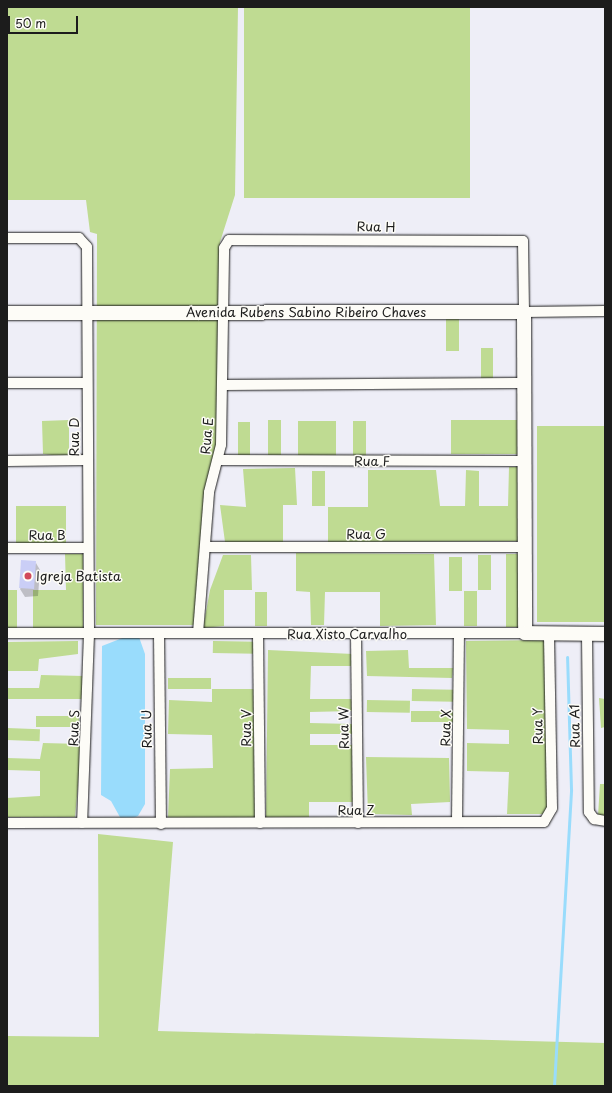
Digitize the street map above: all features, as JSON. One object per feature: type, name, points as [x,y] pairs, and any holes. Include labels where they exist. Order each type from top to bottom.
[{"type":"street","name":"Rua D","points":[[7,238],[84,241],[89,634]]},
{"type":"street","name":"Rua H","points":[[229,240],[523,241],[524,312]]},
{"type":"street","name":"Rua E","points":[[198,633],[207,546],[209,492],[219,460],[225,311],[224,248],[229,240]]},
{"type":"street","name":"Avenida Rubens Sabino Ribeiro Chaves","points":[[7,313],[86,314],[225,311],[605,311]]},
{"type":"street","points":[[524,312],[526,461],[525,633]]},
{"type":"street","points":[[7,383],[87,383]]},
{"type":"street","points":[[223,385],[525,383]]},
{"type":"street","points":[[7,461],[87,460]]},
{"type":"street","name":"Rua F","points":[[219,460],[526,461]]},
{"type":"street","name":"Rua G","points":[[207,546],[526,546]]},
{"type":"street","name":"Rua B","points":[[7,548],[87,548]]},
{"type":"street","name":"Rua Xisto Carvalho","points":[[7,633],[459,635],[525,633],[605,634]]},
{"type":"street","name":"Rua U","points":[[157,824],[159,633]]},
{"type":"street","name":"Rua V","points":[[258,633],[260,823]]},
{"type":"street","name":"Rua S","points":[[82,823],[89,634]]},
{"type":"street","name":"Rua W","points":[[356,634],[358,823]]},
{"type":"street","name":"Rua Y","points":[[549,634],[552,808],[549,818]]},
{"type":"street","name":"Rua A1","points":[[587,634],[592,817],[605,821]]},
{"type":"street","name":"Rua X","points":[[457,822],[459,635]]},
{"type":"street","name":"Rua Z","points":[[7,823],[98,822],[157,824],[541,822],[549,818]]},
{"type":"green space","points":[[7,7],[238,7],[235,195],[220,242],[219,451],[198,625],[96,625],[97,234],[90,232],[86,200],[7,200]]},
{"type":"green space","points":[[244,7],[470,7],[470,198],[244,198]]},
{"type":"green space","points":[[446,317],[459,317],[459,351],[446,351]]},
{"type":"green space","points":[[481,348],[493,348],[493,379],[481,379]]},
{"type":"green space","points":[[69,420],[69,457],[43,454],[42,421]]},
{"type":"green space","points":[[268,420],[281,420],[281,455],[268,455]]},
{"type":"green space","points":[[451,420],[522,420],[522,454],[451,454]]},
{"type":"green space","points":[[298,421],[336,421],[336,456],[298,456]]},
{"type":"green space","points":[[353,421],[366,421],[366,456],[353,456]]},
{"type":"green space","points":[[238,422],[250,422],[250,456],[238,456]]},
{"type":"green space","points":[[537,426],[605,426],[605,622],[537,622]]},
{"type":"green space","points":[[509,467],[523,467],[522,541],[328,542],[328,507],[368,507],[368,470],[436,470],[440,506],[465,506],[466,470],[479,471],[479,506],[508,506]]},
{"type":"green space","points":[[295,468],[297,505],[283,505],[283,542],[225,542],[220,505],[246,507],[243,469]]},
{"type":"green space","points":[[312,471],[325,471],[325,506],[312,506]]},
{"type":"green space","points":[[16,506],[66,506],[66,543],[16,543]]},
{"type":"green space","points":[[296,553],[434,554],[436,625],[380,626],[380,592],[325,592],[324,625],[311,625],[310,592],[296,591]]},
{"type":"green space","points":[[65,554],[83,554],[83,628],[33,629],[33,590],[66,590]]},
{"type":"green space","points":[[506,554],[520,554],[520,627],[506,627]]},
{"type":"green space","points":[[223,555],[251,555],[252,590],[224,590],[224,626],[203,628],[210,590]]},
{"type":"green space","points":[[478,555],[491,555],[491,590],[478,590]]},
{"type":"green space","points":[[449,557],[462,557],[462,591],[449,591]]},
{"type":"green space","points":[[7,590],[17,590],[17,629],[7,629]]},
{"type":"green space","points":[[464,591],[477,591],[477,626],[464,626]]},
{"type":"green space","points":[[255,592],[267,592],[267,626],[255,626]]},
{"type":"green space","points":[[547,640],[549,814],[507,814],[509,772],[467,771],[467,743],[509,744],[509,730],[467,729],[466,641]]},
{"type":"green space","points":[[78,641],[78,654],[39,659],[38,671],[7,671],[7,642]]},
{"type":"green space","points":[[213,641],[256,642],[256,654],[213,653]]},
{"type":"green space","points":[[268,650],[353,654],[353,666],[311,666],[310,699],[353,699],[353,711],[310,712],[310,723],[352,724],[352,734],[310,734],[310,745],[352,745],[354,802],[309,802],[309,817],[266,818]]},
{"type":"green space","points":[[408,650],[409,668],[453,668],[452,678],[367,676],[366,651]]},
{"type":"green space","points":[[41,675],[84,676],[82,699],[7,699],[7,688],[39,688]]},
{"type":"green space","points":[[168,678],[211,678],[211,689],[168,689]]},
{"type":"green space","points":[[212,689],[256,689],[255,818],[168,818],[170,769],[213,768],[212,735],[168,734],[169,700],[212,702]]},
{"type":"green space","points":[[412,689],[455,690],[455,702],[412,701]]},
{"type":"green space","points":[[599,698],[605,699],[605,727],[601,728]]},
{"type":"green space","points":[[367,700],[410,701],[410,713],[367,712]]},
{"type":"green space","points":[[411,711],[454,711],[454,722],[411,722]]},
{"type":"green space","points":[[36,716],[79,716],[79,727],[36,727]]},
{"type":"green space","points":[[7,728],[40,729],[40,741],[7,740]]},
{"type":"green space","points":[[43,743],[82,744],[75,817],[7,817],[7,798],[40,796],[40,771],[7,770],[7,758],[40,759]]},
{"type":"green space","points":[[366,757],[449,758],[450,802],[411,804],[412,815],[368,814]]},
{"type":"green space","points":[[600,784],[605,784],[605,816],[598,816]]},
{"type":"green space","points":[[98,834],[173,842],[158,1031],[605,1043],[605,1086],[7,1086],[7,1036],[99,1037]]},
{"type":"water","points":[[125,637],[139,637],[145,654],[145,804],[138,816],[128,820],[121,819],[111,801],[101,795],[102,646]]},
{"type":"building","name":"Igreja Batista","points":[[21,560],[36,561],[34,589],[19,588]]},
{"type":"waterway","points":[[554,1086],[571,789],[567,657]]},
{"type":"place","name":"Igreja Batista","points":[[28,576]]}]
